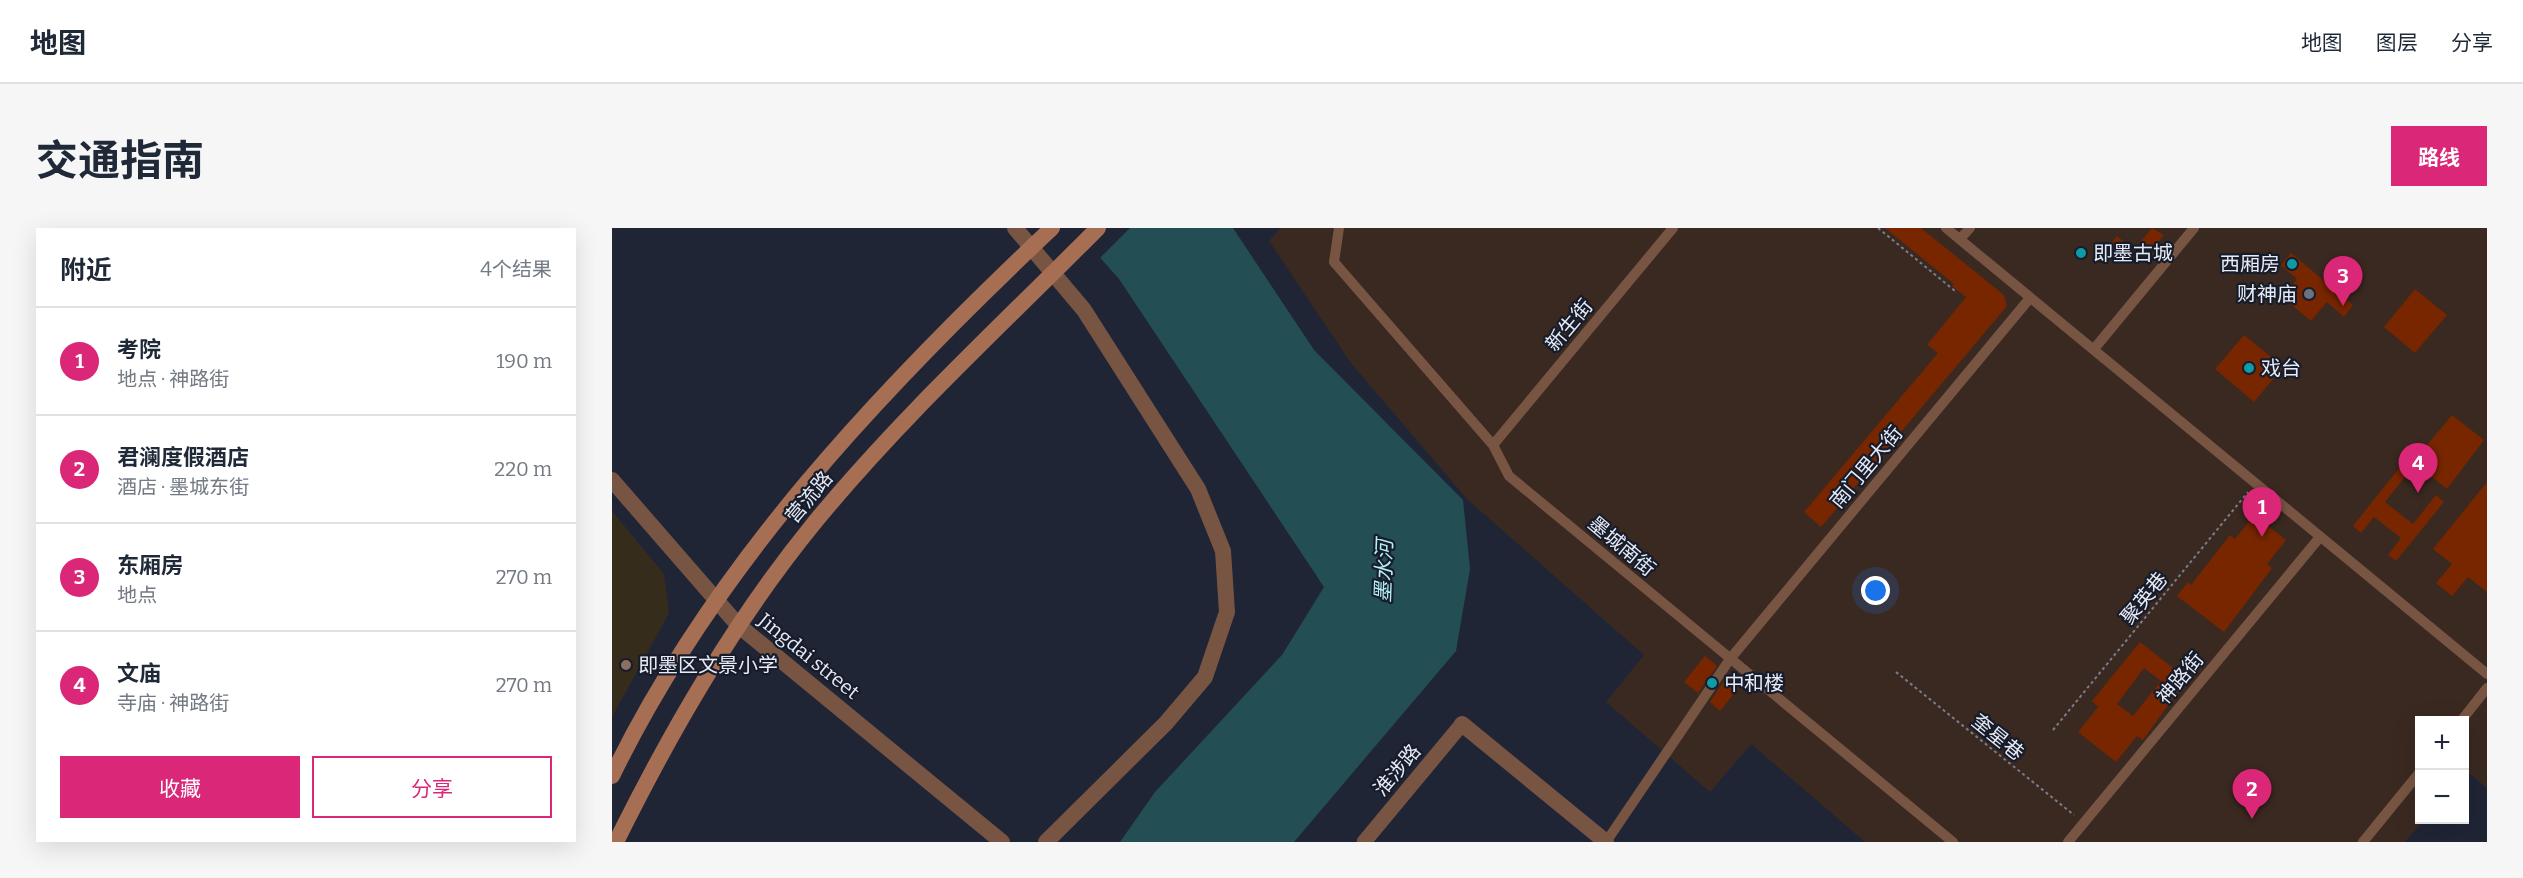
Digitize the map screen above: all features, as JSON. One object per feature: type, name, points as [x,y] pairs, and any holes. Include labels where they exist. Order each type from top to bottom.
[{"type":"main road","name":"营流路","points":[[612,776],[666,679],[715,601],[780,515],[844,440],[954,324],[1052,228]]},
{"type":"main road","name":"营流路","points":[[616,842],[659,757],[738,625],[814,523],[873,454],[993,330],[1098,228]]},
{"type":"street","points":[[1015,228],[1054,271],[1084,310],[1198,489],[1224,551],[1227,612],[1205,677],[1166,723],[1046,842]]},
{"type":"street","name":"墨城南街","points":[[1339,228],[1334,262],[1493,445],[1509,476],[1953,842]]},
{"type":"street","name":"新生街","points":[[1493,445],[1673,228]]},
{"type":"street","points":[[1946,228],[2487,674]]},
{"type":"street","points":[[1960,239],[1970,228]]},
{"type":"street","points":[[2094,349],[2194,228]]},
{"type":"street","name":"南门里大街","points":[[1606,842],[1730,659],[2030,298]]},
{"type":"street","name":"Jingdai street","points":[[612,480],[738,625],[1002,842]]},
{"type":"street","name":"神路街","points":[[2068,842],[2320,537]]},
{"type":"street","points":[[2464,716],[2487,688]]},
{"type":"street","points":[[1462,724],[1606,842]]},
{"type":"street","name":"淮涉路","points":[[1364,842],[1462,724]]},
{"type":"street","points":[[2363,842],[2415,778]]},
{"type":"path","points":[[1878,228],[1955,291]]},
{"type":"path","name":"聚英巷","points":[[2053,730],[2255,483]]},
{"type":"path","name":"奎星巷","points":[[1896,672],[2084,823]]},
{"type":"shaded area","name":"即墨古城","points":[[1280,228],[2487,228],[2487,788],[2469,773],[2469,716],[2415,716],[2415,824],[2421,824],[2405,842],[1865,842],[1751,744],[1710,792],[1606,702],[1644,655],[1468,500],[1351,363],[1269,241]]},
{"type":"shaded area","name":"即墨区文景小学","points":[[612,511],[664,574],[669,613],[612,717]]},
{"type":"water","name":"墨水河","points":[[1074,228],[1233,228],[1314,350],[1463,500],[1470,569],[1456,651],[1294,842],[1120,842],[1155,792],[1282,655],[1324,587],[1119,279]]},
{"type":"pier","points":[[1071,228],[1130,228],[1099,259]]},
{"type":"building","points":[[1885,228],[1921,228],[2004,295],[2007,306],[1821,527],[1804,512],[1938,353],[1927,345],[1966,297],[1952,286],[1954,284]]},
{"type":"building","points":[[2152,228],[2164,235],[2150,252],[2139,243]]},
{"type":"building","points":[[2117,236],[2134,250],[2125,261],[2108,247]]},
{"type":"building","name":"财神庙","points":[[2291,253],[2353,305],[2344,317],[2327,302],[2311,321],[2282,297],[2297,279],[2281,265]]},
{"type":"building","points":[[2415,289],[2447,315],[2415,353],[2384,327]]},
{"type":"building","name":"戏台","points":[[2244,335],[2283,367],[2254,402],[2215,369]]},
{"type":"building","points":[[2452,415],[2484,440],[2447,489],[2413,462]]},
{"type":"building","points":[[2400,467],[2408,473],[2385,502],[2413,524],[2436,495],[2444,502],[2396,561],[2388,555],[2401,538],[2374,517],[2361,533],[2353,526]]},
{"type":"building","points":[[2487,482],[2487,592],[2468,577],[2452,596],[2436,583],[2452,564],[2433,549]]},
{"type":"building","points":[[2254,515],[2286,540],[2267,564],[2272,568],[2224,632],[2177,596],[2188,582],[2191,585],[2230,535],[2235,539]]},
{"type":"building","points":[[2140,642],[2187,679],[2143,740],[2137,736],[2116,762],[2078,732],[2098,707],[2092,701]],"holes":[[[2144,668],[2161,681],[2133,716],[2117,704]]]},
{"type":"building","points":[[1705,656],[1717,666],[1698,693],[1684,682]]},
{"type":"building","points":[[1728,675],[1741,685],[1720,711],[1710,702]]},
{"type":"place","name":"即墨古城","points":[[2081,253]]},
{"type":"place","name":"西厢房","points":[[2292,264]]},
{"type":"place","name":"财神庙","points":[[2309,294]]},
{"type":"place","name":"东厢房","points":[[2343,306]]},
{"type":"place","name":"戏台","points":[[2249,368]]},
{"type":"place","name":"文庙","points":[[2418,493]]},
{"type":"place","name":"考院","points":[[2262,537]]},
{"type":"place","name":"即墨区文景小学","points":[[626,665]]},
{"type":"place","name":"中和楼","points":[[1712,683]]},
{"type":"place","name":"君澜度假酒店","points":[[2252,819]]}]
